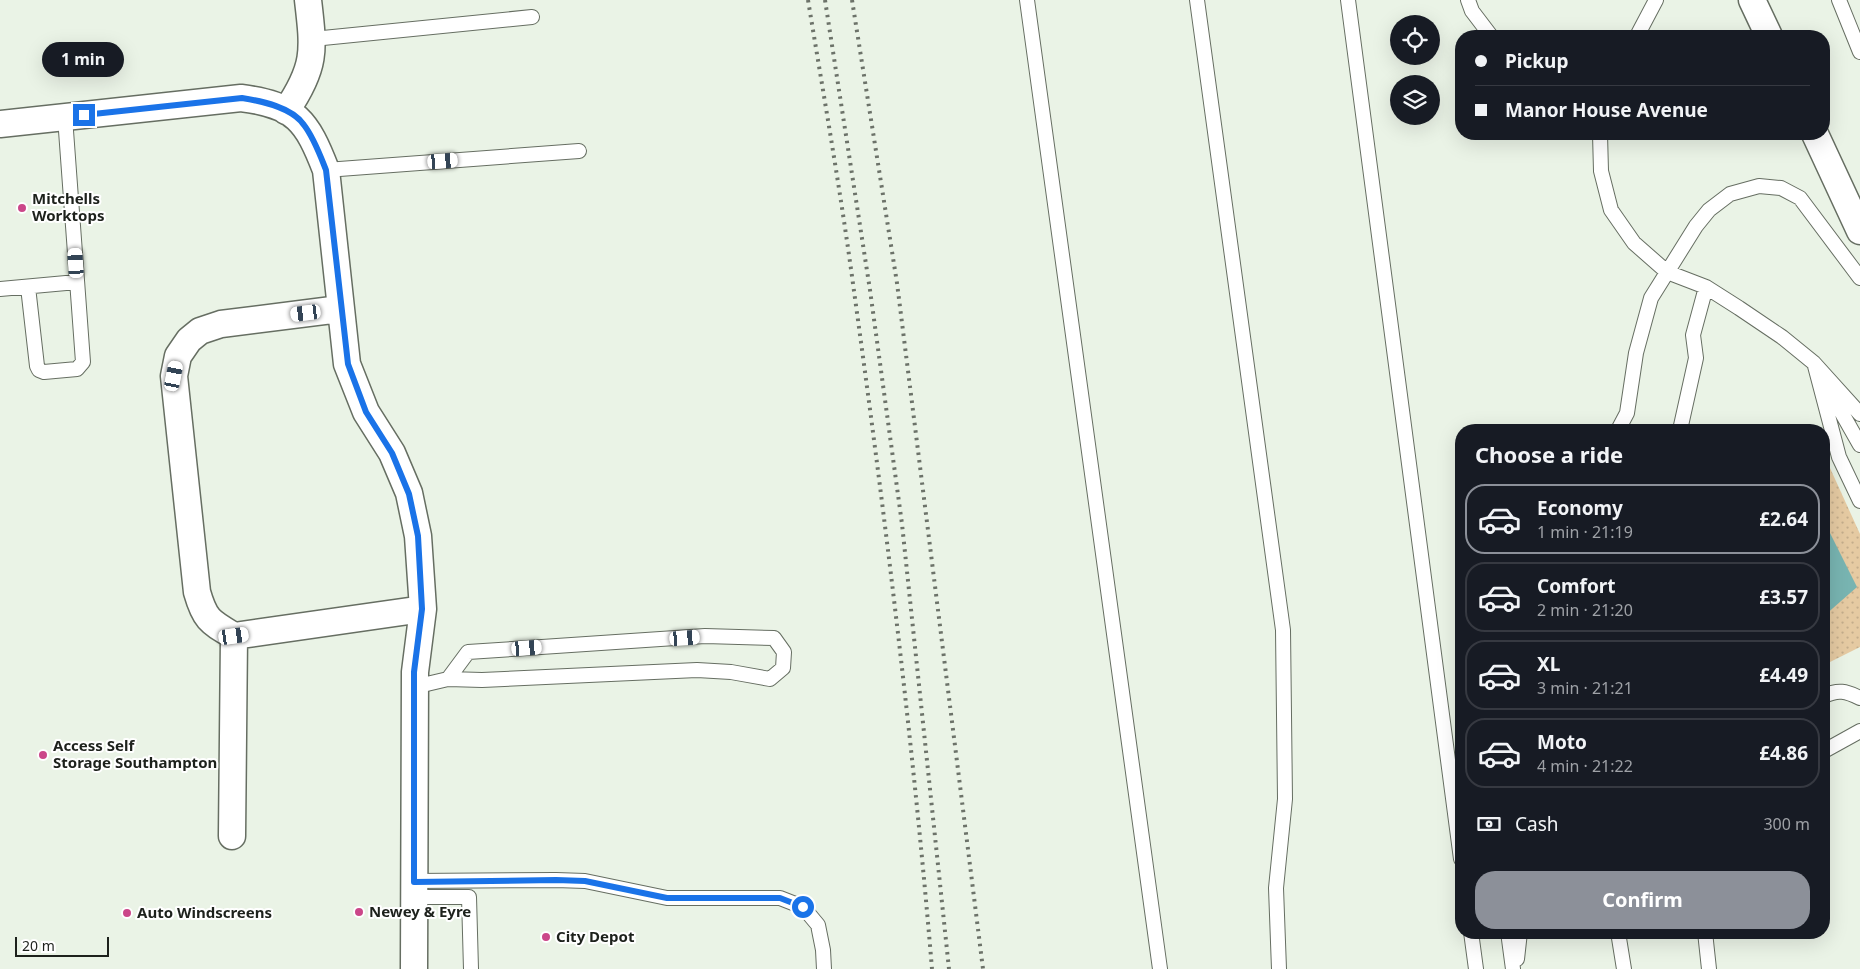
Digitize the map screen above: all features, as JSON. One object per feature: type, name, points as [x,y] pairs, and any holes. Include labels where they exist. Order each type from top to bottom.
[{"type":"street","points":[[286,110],[300,90],[311,62],[313,39],[308,0]]},
{"type":"street","points":[[1752,0],[1766,30]]},
{"type":"street","points":[[0,124],[242,98],[265,102],[286,110],[303,123],[317,147],[326,170],[340,309],[348,364],[366,412],[392,453],[409,494],[418,536],[422,609],[414,672],[414,969]]},
{"type":"street","points":[[1818,140],[1860,231]]},
{"type":"street","points":[[340,309],[221,324],[200,331],[188,340],[178,356],[174,376],[196,592],[202,611],[214,625],[234,636],[422,609]]},
{"type":"street","points":[[232,836],[234,636]]},
{"type":"lane","points":[[1027,0],[1160,969]]},
{"type":"lane","points":[[1197,0],[1283,630],[1285,800],[1276,888],[1279,969]]},
{"type":"lane","points":[[1348,0],[1455,813]]},
{"type":"lane","points":[[1468,0],[1472,11],[1486,30]]},
{"type":"lane","points":[[1640,30],[1656,0]]},
{"type":"lane","points":[[1839,0],[1860,52]]},
{"type":"lane","points":[[313,39],[532,17]]},
{"type":"lane","points":[[28,287],[39,370],[44,372],[78,369],[83,362],[65,117]]},
{"type":"lane","points":[[1600,140],[1601,171],[1611,210],[1634,243],[1667,272],[1706,288],[1767,327],[1814,363],[1860,414]]},
{"type":"lane","points":[[326,170],[579,151]]},
{"type":"lane","points":[[1621,424],[1627,413],[1636,353],[1651,298],[1696,226],[1709,210],[1730,194],[1759,186],[1781,188],[1800,198],[1860,278]]},
{"type":"lane","points":[[0,289],[77,282]]},
{"type":"lane","points":[[1681,424],[1696,358],[1693,335],[1706,288]]},
{"type":"lane","points":[[1814,363],[1860,445]]},
{"type":"lane","points":[[1814,363],[1839,457],[1860,501]]},
{"type":"lane","points":[[414,687],[448,679],[482,680],[697,670],[731,672],[770,679],[783,668],[784,652],[774,638],[705,636],[468,652],[448,679]]},
{"type":"lane","points":[[1830,693],[1846,691],[1860,698]]},
{"type":"lane","points":[[1830,748],[1860,731]]},
{"type":"lane","points":[[414,889],[556,880],[585,881],[667,898],[780,898],[803,907],[818,925],[823,950],[824,969]]},
{"type":"lane","points":[[414,889],[469,897],[471,969]]},
{"type":"lane","points":[[1472,939],[1476,969]]},
{"type":"lane","points":[[1509,939],[1514,969]]},
{"type":"lane","points":[[1514,969],[1519,939]]},
{"type":"lane","points":[[1619,939],[1624,969]]},
{"type":"lane","points":[[1706,939],[1709,969]]},
{"type":"shaded area","points":[[1830,468],[1860,534],[1860,647],[1830,662]]},
{"type":"water","points":[[1830,533],[1857,587],[1830,611]]},
{"type":"railway","points":[[808,0],[844,218],[877,460],[898,629],[932,969]]},
{"type":"railway","points":[[825,0],[870,290],[902,524],[949,969]]},
{"type":"railway","points":[[852,0],[897,283],[983,969]]},
{"type":"place","name":"Mitchells Worktops","points":[[22,208]]},
{"type":"place","name":"Access Self Storage Southampton","points":[[43,755]]},
{"type":"place","name":"Newey & Eyre","points":[[359,912]]},
{"type":"place","name":"Auto Windscreens","points":[[127,913]]},
{"type":"place","name":"City Depot","points":[[546,937]]},
{"type":"route","points":[[84,115],[242,98],[265,102],[286,110],[303,123],[317,147],[326,170],[340,309],[348,364],[366,412],[392,453],[409,494],[418,536],[422,609],[414,672],[414,882],[585,881],[667,898],[780,898],[803,907]]}]
